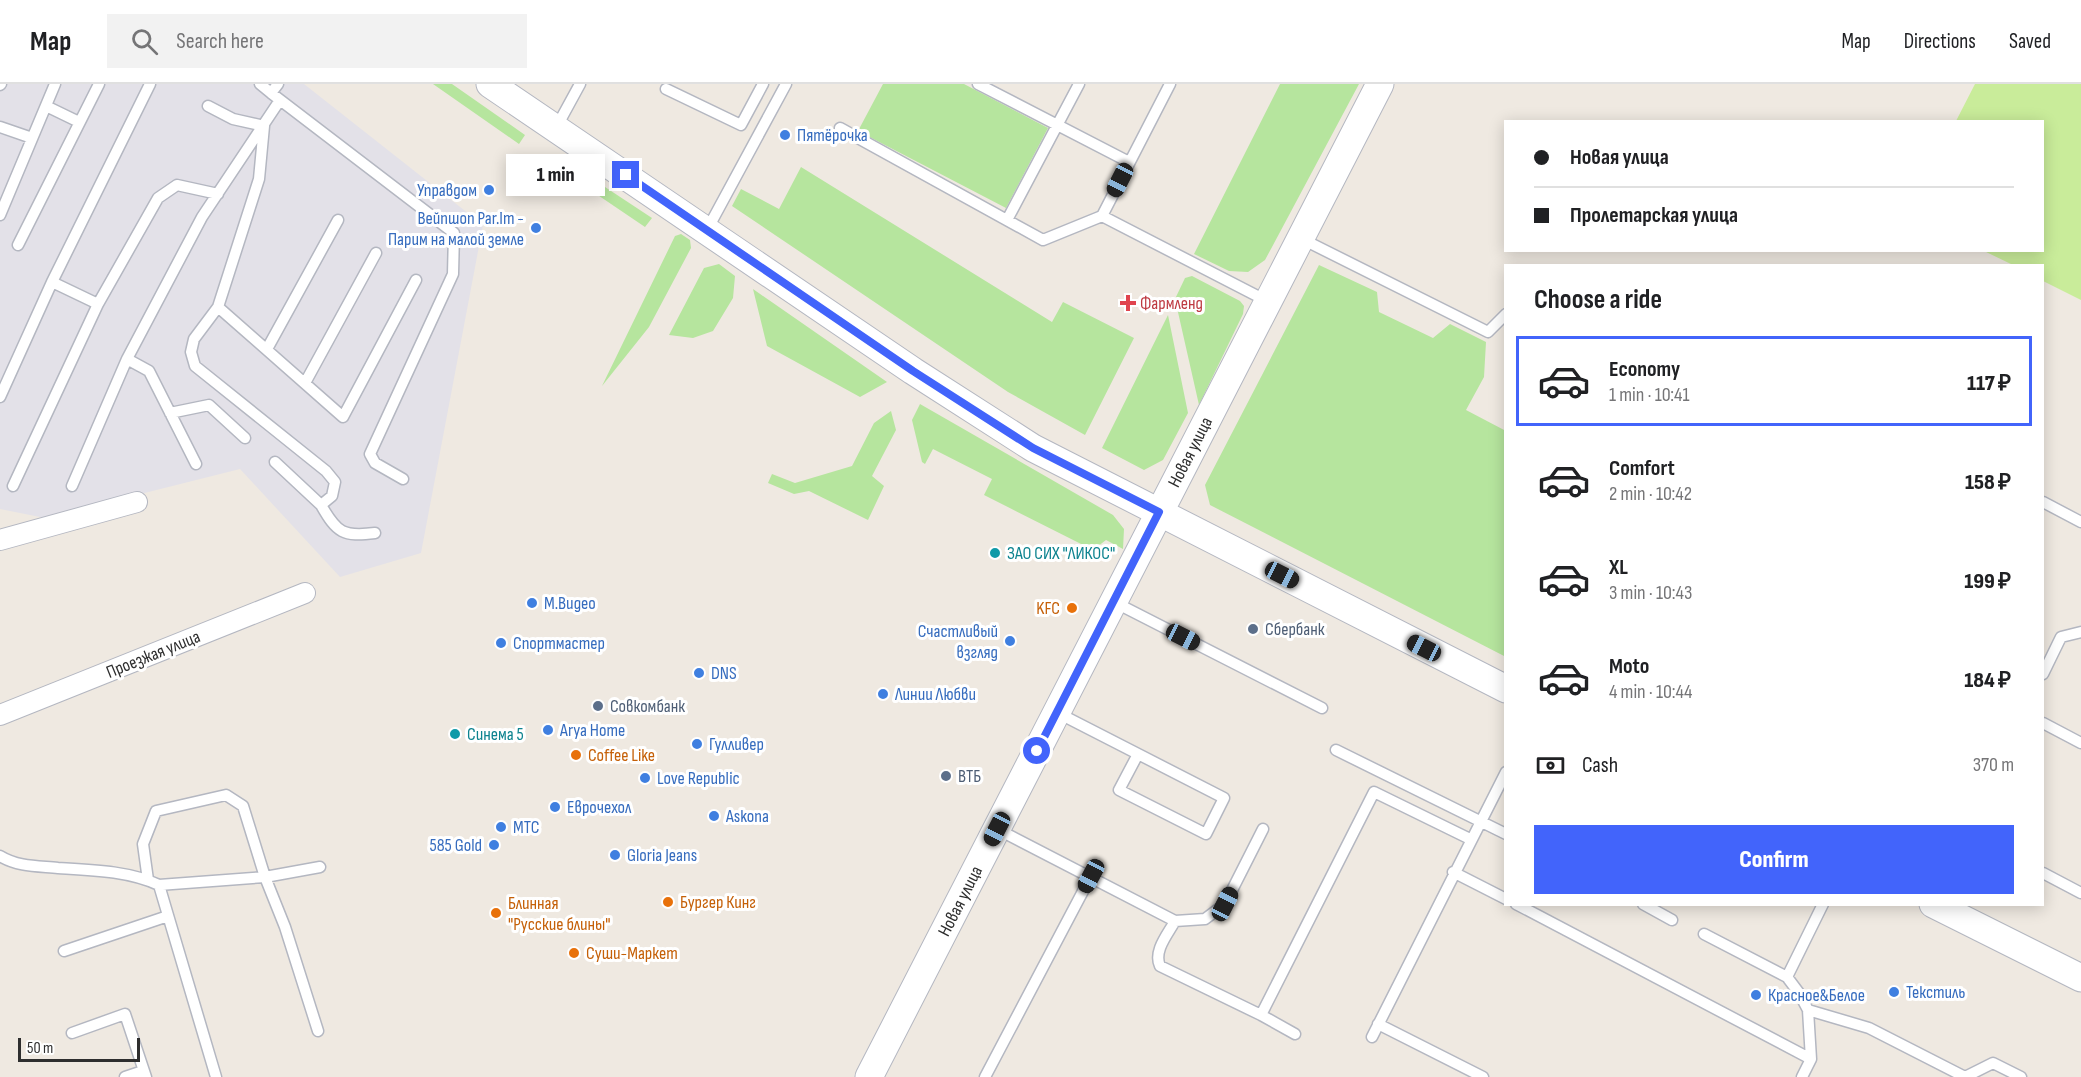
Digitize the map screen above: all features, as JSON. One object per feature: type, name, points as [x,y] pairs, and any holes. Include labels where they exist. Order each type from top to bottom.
[{"type":"main road","points":[[490,84],[913,371],[1033,448],[1504,688]]},
{"type":"main road","name":"Новая улица","points":[[869,1077],[1380,84]]},
{"type":"main road","points":[[1937,906],[2081,978]]},
{"type":"street","points":[[0,540],[137,502]]},
{"type":"street","name":"Проезжая улица","points":[[0,715],[305,593]]},
{"type":"lane","points":[[0,215],[56,84]]},
{"type":"lane","points":[[18,245],[99,84]]},
{"type":"lane","points":[[0,397],[52,282],[150,84]]},
{"type":"lane","points":[[260,84],[276,92],[454,233],[453,274],[370,454],[375,464],[402,479]]},
{"type":"lane","points":[[556,128],[580,84]]},
{"type":"lane","points":[[666,89],[741,125],[763,84]]},
{"type":"lane","points":[[707,230],[786,84]]},
{"type":"lane","points":[[978,84],[991,87],[1130,162]]},
{"type":"lane","points":[[1007,220],[1079,84]]},
{"type":"lane","points":[[840,128],[1043,240],[1102,216],[1170,84]]},
{"type":"lane","points":[[276,92],[264,126],[259,179],[218,306],[194,339],[191,352],[195,366],[326,471],[335,482],[332,496],[321,505]]},
{"type":"lane","points":[[46,106],[79,122]]},
{"type":"lane","points":[[208,106],[233,119],[264,126]]},
{"type":"lane","points":[[72,486],[127,359],[202,217],[264,126]]},
{"type":"lane","points":[[0,127],[32,138]]},
{"type":"lane","points":[[0,182],[12,187]]},
{"type":"lane","points":[[13,486],[98,304],[158,198],[177,184],[218,194]]},
{"type":"lane","points":[[1102,216],[1268,301]]},
{"type":"lane","points":[[267,350],[338,220]]},
{"type":"lane","points":[[1301,239],[1488,332],[1504,316]]},
{"type":"lane","points":[[305,383],[376,253]]},
{"type":"lane","points":[[218,306],[343,417],[416,280]]},
{"type":"lane","points":[[52,282],[98,304]]},
{"type":"lane","points":[[127,359],[149,371],[196,464]]},
{"type":"lane","points":[[170,413],[209,405],[245,438]]},
{"type":"lane","points":[[275,462],[321,505],[336,528],[344,533],[356,535],[375,532]]},
{"type":"lane","points":[[2044,503],[2081,522]]},
{"type":"lane","points":[[1113,602],[1322,708]]},
{"type":"lane","points":[[2044,672],[2061,638],[2081,632]]},
{"type":"lane","points":[[1056,712],[1224,798],[1206,834],[1119,790],[1138,754]]},
{"type":"lane","points":[[2044,724],[2081,743]]},
{"type":"lane","points":[[1336,750],[1504,833]]},
{"type":"lane","points":[[1372,1037],[1479,820],[1504,776]]},
{"type":"lane","points":[[1261,1015],[1374,792],[1470,839]]},
{"type":"lane","points":[[148,880],[144,844],[156,811],[226,795],[243,806],[318,1031]]},
{"type":"lane","points":[[997,829],[1175,921],[1205,920],[1225,904],[1263,829]]},
{"type":"lane","points":[[0,856],[12,864],[100,871],[148,880],[159,885],[265,877],[320,867]]},
{"type":"lane","points":[[1453,872],[1504,898]]},
{"type":"lane","points":[[2044,874],[2081,894]]},
{"type":"lane","points":[[985,1077],[1091,876]]},
{"type":"lane","points":[[159,885],[216,1077]]},
{"type":"lane","points":[[1520,906],[1811,1059]]},
{"type":"lane","points":[[1647,906],[1672,920]]},
{"type":"lane","points":[[1787,977],[1822,906]]},
{"type":"lane","points":[[64,951],[168,916]]},
{"type":"lane","points":[[1175,921],[1159,950],[1157,959],[1160,966],[1295,1034]]},
{"type":"lane","points":[[1704,934],[1787,977],[1800,993],[1808,1010],[1811,1059],[1802,1077]]},
{"type":"lane","points":[[1808,1010],[1869,1028],[1965,1077],[1993,1063],[2021,1077]]},
{"type":"lane","points":[[72,1032],[124,1014],[145,1074],[124,1077]]},
{"type":"lane","points":[[1378,1024],[1483,1077]]},
{"type":"shaded area","points":[[0,84],[304,84],[483,225],[421,553],[340,577],[240,469],[45,518],[0,509]]},
{"type":"green space","points":[[433,84],[452,84],[525,135],[519,144]]},
{"type":"green space","points":[[883,84],[964,84],[1048,128],[1006,208],[858,131]]},
{"type":"green space","points":[[1280,84],[1359,84],[1265,260],[1248,272],[1229,271],[1194,254]]},
{"type":"green space","points":[[1975,84],[2081,84],[2081,300],[2044,282],[2044,264],[2011,264],[1986,252],[2044,252],[2044,120],[1957,120]]},
{"type":"green space","points":[[555,154],[652,218],[645,227],[549,162]]},
{"type":"green space","points":[[801,167],[1052,322],[1063,302],[1134,338],[1085,435],[1008,392],[732,206],[741,189],[779,209]]},
{"type":"green space","points":[[681,234],[690,240],[691,248],[649,327],[602,386],[675,236]]},
{"type":"green space","points":[[719,264],[735,276],[733,298],[713,331],[693,338],[669,335],[704,268]]},
{"type":"green space","points":[[1319,265],[1377,292],[1379,312],[1433,338],[1450,324],[1486,342],[1484,377],[1466,410],[1504,430],[1504,656],[1210,505],[1205,485]]},
{"type":"green space","points":[[1192,276],[1240,301],[1244,306],[1243,314],[1199,405],[1175,299],[1185,278]]},
{"type":"green space","points":[[753,289],[887,382],[860,397],[767,346]]},
{"type":"green space","points":[[1168,315],[1188,413],[1163,460],[1144,470],[1102,448]]},
{"type":"green space","points":[[920,404],[1113,515],[1124,529],[1123,549],[1106,540],[1093,550],[984,495],[992,479],[933,449],[925,464],[922,462],[912,420]]},
{"type":"green space","points":[[891,411],[896,430],[872,476],[884,486],[868,520],[809,491],[794,494],[768,483],[772,474],[795,483],[852,466],[874,423]]},
{"type":"place","name":"Пятёрочка","points":[[785,135]]},
{"type":"place","name":"Управдом","points":[[489,190]]},
{"type":"place","name":"Вейпшоп Par.Im - Парим на малой земле","points":[[536,228]]},
{"type":"place","name":"Фармленд","points":[[1128,303]]},
{"type":"place","name":"ЗАО СИХ \"ЛИКОС\"","points":[[995,553]]},
{"type":"place","name":"М.Видео","points":[[532,603]]},
{"type":"place","name":"KFC","points":[[1072,608]]},
{"type":"place","name":"Сбербанк","points":[[1253,629]]},
{"type":"place","name":"Счастливый взгляд","points":[[1010,641]]},
{"type":"place","name":"Спортмастер","points":[[501,643]]},
{"type":"place","name":"DNS","points":[[699,673]]},
{"type":"place","name":"Линии Любви","points":[[883,694]]},
{"type":"place","name":"Совкомбанк","points":[[598,706]]},
{"type":"place","name":"Arya Home","points":[[548,730]]},
{"type":"place","name":"Синема 5","points":[[455,734]]},
{"type":"place","name":"Гулливер","points":[[697,744]]},
{"type":"place","name":"Coffee Like","points":[[576,755]]},
{"type":"place","name":"ВТБ","points":[[946,776]]},
{"type":"place","name":"Love Republic","points":[[645,778]]},
{"type":"place","name":"Еврочехол","points":[[555,807]]},
{"type":"place","name":"Askona","points":[[714,816]]},
{"type":"place","name":"МТС","points":[[501,827]]},
{"type":"place","name":"585 Gold","points":[[494,845]]},
{"type":"place","name":"Gloria Jeans","points":[[615,855]]},
{"type":"place","name":"Бургер Кинг","points":[[668,902]]},
{"type":"place","name":"Блинная \"Русские блины\"","points":[[496,913]]},
{"type":"place","name":"Суши-Маркет","points":[[574,953]]},
{"type":"place","name":"Текстиль","points":[[1894,992]]},
{"type":"place","name":"Красное&Белое","points":[[1756,995]]},
{"type":"route","points":[[626,175],[913,371],[1033,448],[1159,512],[1037,751]]}]
